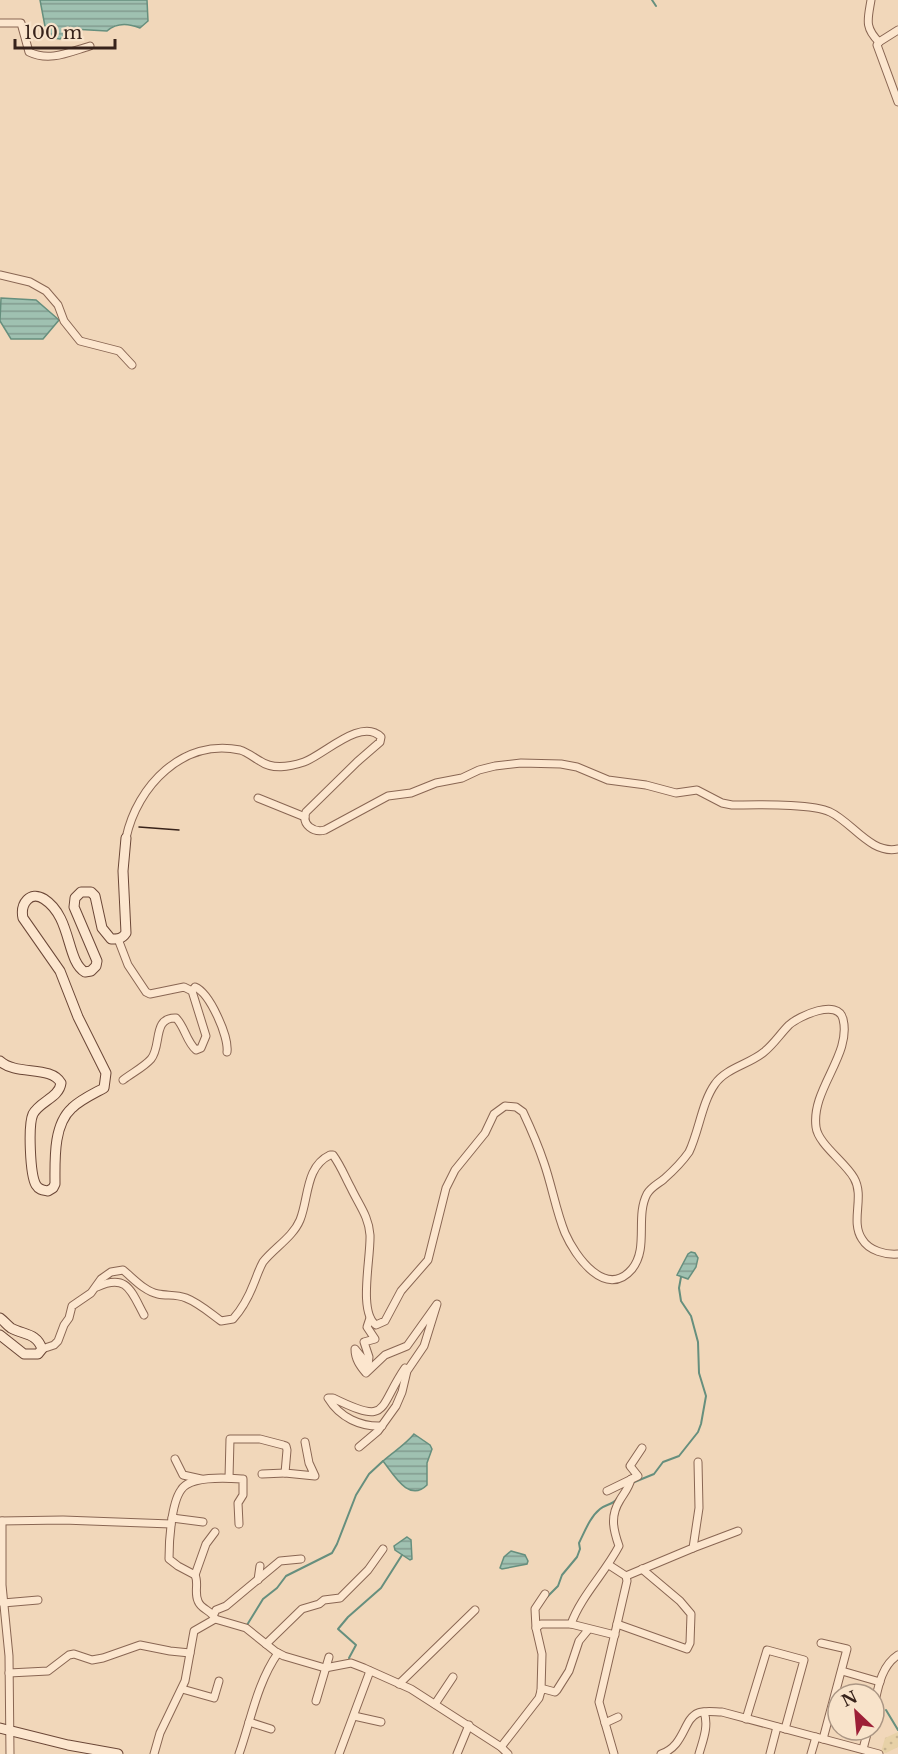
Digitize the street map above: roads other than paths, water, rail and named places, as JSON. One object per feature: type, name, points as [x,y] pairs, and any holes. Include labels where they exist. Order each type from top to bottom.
[{"type":"street","points":[[871,0],[868,22],[870,33],[879,42]]},
{"type":"street","points":[[0,22],[21,23],[29,52],[40,58],[51,58],[90,46]]},
{"type":"street","points":[[898,30],[877,45],[898,102]]},
{"type":"street","points":[[0,275],[30,282],[46,291],[58,305],[69,328],[80,341],[119,351],[132,365]]},
{"type":"street","points":[[0,1061],[18,1070],[53,1075],[61,1083],[61,1087],[54,1095],[38,1107],[31,1121],[34,1183],[48,1191],[55,1184],[59,1130],[64,1117],[73,1107],[104,1088],[106,1073],[78,1017],[60,971],[23,918],[21,910],[23,903],[37,896],[45,900],[59,916],[67,932],[76,963],[85,972],[91,971],[97,961],[74,907],[75,898],[81,892],[91,892],[95,896],[102,928],[111,939],[118,939],[126,933],[123,871],[130,821],[144,795],[160,775],[181,758],[197,751],[219,747],[243,751],[263,764],[278,767],[291,766],[307,761],[352,734],[365,730],[376,732],[381,737],[380,742],[306,812],[304,816],[306,823],[312,829],[320,832],[388,796],[462,778],[479,770],[521,763],[561,764],[577,767],[621,783],[646,785],[676,793],[698,790],[723,803],[732,805],[821,808],[838,817],[875,845],[892,850],[898,849]]},
{"type":"street","points":[[258,798],[304,816]]},
{"type":"street","points":[[118,939],[128,965],[146,992],[150,994],[184,987],[192,991],[206,1036],[201,1048],[196,1050],[191,1046],[181,1023],[176,1018],[170,1018],[160,1024],[155,1053],[150,1060],[123,1080]]},
{"type":"street","points":[[192,991],[195,987],[200,989],[210,1001],[219,1020],[228,1047],[227,1052]]},
{"type":"street","points":[[378,1325],[386,1321],[401,1291],[428,1260],[446,1188],[455,1170],[485,1133],[494,1114],[505,1106],[516,1107],[524,1112],[545,1165],[565,1233],[572,1245],[597,1277],[606,1280],[615,1279],[631,1270],[638,1256],[646,1195],[689,1152],[715,1084],[724,1076],[763,1053],[797,1019],[825,1009],[837,1010],[841,1014],[844,1040],[817,1105],[816,1128],[826,1145],[844,1163],[859,1188],[857,1222],[862,1240],[871,1248],[886,1254],[898,1254]]},
{"type":"street","points":[[97,1287],[101,1279],[111,1272],[123,1270],[145,1288],[158,1294],[172,1294],[197,1303],[222,1321],[233,1319],[243,1305],[254,1284],[257,1272],[265,1260],[292,1232],[299,1221],[316,1165],[333,1155],[368,1221],[370,1258],[365,1298],[367,1312],[372,1322],[378,1325]]},
{"type":"street","points":[[0,1335],[24,1354],[38,1354],[42,1349],[58,1341],[72,1306],[97,1287],[110,1281],[122,1283],[129,1288],[144,1315]]},
{"type":"street","points":[[375,1339],[364,1342],[369,1357],[368,1365],[355,1349],[355,1355],[366,1373],[385,1355],[407,1346],[437,1304],[420,1355],[405,1369],[387,1402],[375,1412],[368,1413],[328,1398],[334,1408],[357,1423],[370,1427],[382,1426]]},
{"type":"street","points":[[0,1318],[12,1328],[35,1337],[42,1349]]},
{"type":"street","points":[[370,1318],[367,1327],[375,1339]]},
{"type":"street","points":[[375,1339],[378,1325]]},
{"type":"street","points":[[359,1447],[382,1426],[396,1406],[407,1371],[412,1363]]},
{"type":"street","points":[[229,1478],[230,1439],[260,1439],[286,1446],[285,1473]]},
{"type":"street","points":[[262,1474],[285,1473],[315,1476],[309,1463],[305,1442]]},
{"type":"street","points":[[608,1491],[630,1483],[639,1476],[630,1466],[642,1448]]},
{"type":"street","points":[[175,1459],[183,1475],[201,1479],[243,1479],[243,1495],[238,1503],[239,1524]]},
{"type":"street","points":[[693,1548],[699,1508],[698,1462]]},
{"type":"street","points":[[201,1479],[180,1490],[172,1521],[169,1559],[195,1575],[198,1583],[199,1603],[215,1617],[246,1628],[278,1653],[326,1668],[351,1663],[399,1684],[469,1725],[504,1751],[539,1698],[541,1691],[542,1654],[536,1628],[535,1609],[545,1594]]},
{"type":"street","points":[[571,1624],[619,1546],[613,1530],[613,1516],[630,1483]]},
{"type":"street","points":[[10,1754],[5,1729],[4,1692],[9,1673],[2,1586],[1,1521],[202,1522]]},
{"type":"street","points":[[626,1576],[738,1531]]},
{"type":"street","points":[[195,1575],[206,1544],[215,1532]]},
{"type":"street","points":[[266,1644],[302,1608],[319,1604],[324,1600],[340,1598],[368,1570],[383,1549]]},
{"type":"street","points":[[154,1754],[160,1733],[182,1689],[194,1631],[215,1617],[216,1610],[226,1606],[280,1560],[301,1559]]},
{"type":"street","points":[[609,1565],[626,1576],[627,1581],[599,1702],[614,1754]]},
{"type":"street","points":[[258,1580],[260,1566]]},
{"type":"street","points":[[617,1624],[687,1649],[690,1643],[691,1614],[680,1601],[642,1569]]},
{"type":"street","points":[[3,1603],[38,1600]]},
{"type":"street","points":[[399,1684],[475,1610]]},
{"type":"street","points":[[536,1628],[541,1624],[571,1624],[615,1635]]},
{"type":"street","points":[[541,1691],[544,1689],[555,1692],[557,1690],[569,1671],[579,1641],[588,1630]]},
{"type":"street","points":[[812,1754],[820,1738],[847,1649],[821,1643]]},
{"type":"street","points":[[9,1673],[48,1671],[69,1655],[74,1654],[92,1660],[140,1645],[190,1653]]},
{"type":"street","points":[[746,1719],[767,1650],[804,1660],[770,1754]]},
{"type":"street","points":[[239,1754],[258,1694],[271,1663],[278,1653]]},
{"type":"street","points":[[842,1671],[879,1682],[891,1659],[898,1655]]},
{"type":"street","points":[[316,1701],[329,1657]]},
{"type":"street","points":[[339,1754],[370,1671]]},
{"type":"street","points":[[435,1704],[453,1677]]},
{"type":"street","points":[[182,1689],[214,1698],[219,1681]]},
{"type":"street","points":[[699,1754],[705,1735],[704,1712]]},
{"type":"street","points":[[661,1754],[673,1748],[696,1713],[704,1712],[722,1712],[879,1754]]},
{"type":"street","points":[[354,1716],[381,1722]]},
{"type":"street","points":[[605,1723],[618,1717]]},
{"type":"street","points":[[249,1722],[271,1729]]},
{"type":"street","points":[[457,1754],[469,1725]]},
{"type":"street","points":[[5,1729],[68,1745],[118,1754]]},
{"type":"street","points":[[863,1749],[865,1742]]},
{"type":"waterway","points":[[652,0],[656,6]]},
{"type":"waterway","points":[[632,1483],[654,1474],[663,1462],[679,1456],[698,1432],[701,1424],[706,1396],[699,1373],[698,1342],[691,1316],[681,1301],[679,1288],[681,1277]]},
{"type":"waterway","points":[[247,1625],[263,1599],[277,1588],[286,1576],[332,1553],[356,1495],[369,1474],[383,1461]]},
{"type":"waterway","points":[[547,1597],[558,1586],[562,1575],[577,1557],[580,1549],[579,1543],[593,1516],[602,1507],[617,1499]]},
{"type":"waterway","points":[[349,1658],[356,1645],[338,1629],[381,1588],[402,1555]]},
{"type":"waterway","points":[[886,1710],[898,1730]]},
{"type":"tram line","points":[[139,827],[179,830]]}]
